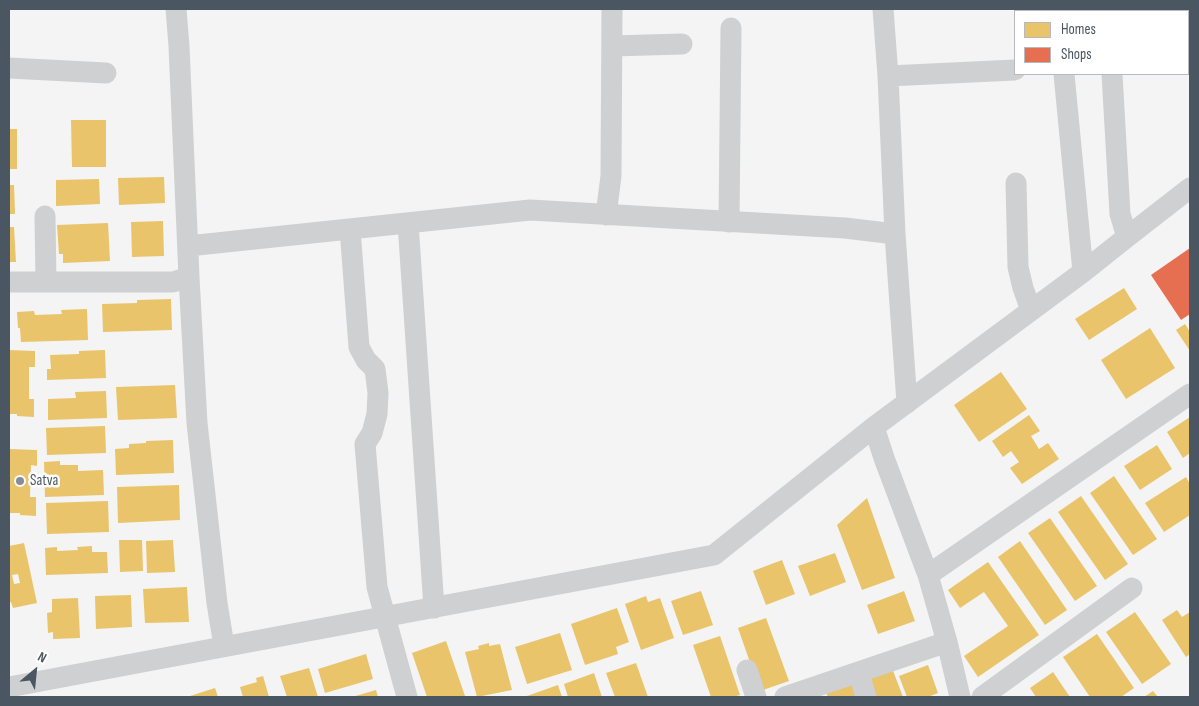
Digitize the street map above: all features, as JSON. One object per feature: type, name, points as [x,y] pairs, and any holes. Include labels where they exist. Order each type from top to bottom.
[{"type":"street","points":[[176,9],[197,423],[217,603],[224,646]]},
{"type":"street","points":[[606,215],[611,176],[612,9]]},
{"type":"street","points":[[883,9],[895,234],[907,403]]},
{"type":"street","points":[[729,222],[731,28]]},
{"type":"street","points":[[612,46],[682,44]]},
{"type":"street","points":[[9,68],[106,73]]},
{"type":"street","points":[[888,76],[1014,70]]},
{"type":"street","points":[[1064,75],[1083,272]]},
{"type":"street","points":[[1112,75],[1120,214],[1127,236]]},
{"type":"street","points":[[1016,183],[1018,267],[1023,288],[1032,310]]},
{"type":"street","points":[[9,687],[714,555],[874,427],[1083,272],[1190,188]]},
{"type":"street","points":[[188,246],[530,210],[845,228],[895,234]]},
{"type":"street","points":[[45,216],[46,282]]},
{"type":"street","points":[[408,223],[434,608]]},
{"type":"street","points":[[350,229],[359,347],[366,360],[375,369],[378,393],[377,414],[372,433],[365,444],[377,587],[407,697]]},
{"type":"street","points":[[9,282],[173,282],[189,277]]},
{"type":"street","points":[[928,575],[1190,394]]},
{"type":"street","points":[[874,427],[928,575],[960,697]]},
{"type":"street","points":[[982,697],[1132,588]]},
{"type":"street","points":[[784,697],[818,692],[858,672],[947,642]]},
{"type":"street","points":[[747,670],[756,697]]},
{"type":"street","points":[[858,672],[866,697]]},
{"type":"building: Homes","points":[[71,120],[106,120],[106,167],[72,167]]},
{"type":"building: Homes","points":[[9,129],[17,129],[17,169],[9,169]]},
{"type":"building: Homes","points":[[164,177],[165,203],[119,205],[118,178]]},
{"type":"building: Homes","points":[[99,179],[100,204],[56,206],[56,180]]},
{"type":"building: Homes","points":[[9,185],[14,185],[15,214],[9,214]]},
{"type":"building: Homes","points":[[163,221],[164,256],[132,257],[131,222]]},
{"type":"building: Homes","points":[[108,223],[110,261],[63,263],[63,254],[59,254],[57,225]]},
{"type":"building: Homes","points":[[9,227],[14,227],[16,262],[9,262]]},
{"type":"building: Homes","points":[[1124,288],[1137,309],[1089,340],[1075,319]]},
{"type":"building: Homes","points":[[171,299],[172,330],[103,332],[102,304],[137,303],[137,300]]},
{"type":"building: Homes","points":[[87,309],[88,340],[21,342],[17,312],[34,311],[35,315],[62,314],[61,310]]},
{"type":"building: Homes","points":[[1185,324],[1190,332],[1190,351],[1176,330]]},
{"type":"building: Homes","points":[[1150,328],[1175,368],[1126,399],[1101,360]]},
{"type":"building: Homes","points":[[9,350],[35,351],[35,367],[29,367],[29,399],[34,399],[34,417],[9,414]]},
{"type":"building: Homes","points":[[105,350],[106,378],[47,380],[47,369],[51,369],[50,355],[79,354],[79,351]]},
{"type":"building: Homes","points":[[1001,372],[1027,409],[979,442],[954,405]]},
{"type":"building: Homes","points":[[175,385],[177,418],[118,420],[116,387]]},
{"type":"building: Homes","points":[[106,391],[107,418],[48,420],[48,399],[76,398],[75,392]]},
{"type":"building: Homes","points":[[1029,415],[1040,431],[1031,436],[1039,449],[1048,443],[1059,459],[1022,484],[1010,468],[1019,462],[1011,451],[1003,457],[992,441]]},
{"type":"building: Homes","points":[[1190,417],[1190,453],[1183,458],[1167,432]]},
{"type":"building: Homes","points":[[105,426],[106,453],[47,455],[46,428]]},
{"type":"building: Homes","points":[[173,440],[174,473],[116,475],[115,449],[129,448],[129,444],[146,443],[146,441]]},
{"type":"building: Homes","points":[[1157,445],[1172,469],[1140,490],[1124,466]]},
{"type":"building: Homes","name":"Satva","points":[[9,449],[37,450],[37,466],[31,465],[30,497],[36,497],[36,516],[9,513]]},
{"type":"building: Homes","points":[[60,461],[60,465],[78,465],[78,471],[103,470],[104,495],[45,497],[44,462]]},
{"type":"building: Homes","points":[[1114,476],[1157,539],[1133,555],[1090,493]]},
{"type":"building: Homes","points":[[1186,477],[1190,484],[1190,515],[1164,532],[1145,503]]},
{"type":"building: Homes","points":[[179,485],[180,520],[118,523],[117,487]]},
{"type":"building: Homes","points":[[1081,496],[1128,564],[1105,580],[1058,512]]},
{"type":"building: Homes","points":[[867,498],[895,578],[862,590],[837,525]]},
{"type":"building: Homes","points":[[108,501],[109,532],[47,534],[46,503]]},
{"type":"building: Homes","points":[[1050,518],[1097,586],[1075,601],[1028,533]]},
{"type":"building: Homes","points":[[119,540],[142,540],[143,571],[120,572]]},
{"type":"building: Homes","points":[[173,540],[175,572],[147,573],[146,541]]},
{"type":"building: Homes","points":[[1020,541],[1067,610],[1045,625],[998,557]]},
{"type":"building: Homes","points":[[24,543],[37,603],[13,608],[11,602],[9,603],[9,546]],"holes":[[[18,574],[20,583],[14,584],[12,575]]]},
{"type":"building: Homes","points":[[92,546],[92,552],[107,552],[108,573],[46,575],[45,548],[57,547],[57,551],[78,550],[77,547]]},
{"type":"building: Homes","points":[[835,553],[846,582],[810,596],[798,566]]},
{"type":"building: Homes","points":[[782,560],[795,594],[766,605],[753,571]]},
{"type":"building: Homes","points":[[988,562],[1039,635],[978,677],[964,656],[1008,626],[984,592],[960,608],[948,590]]},
{"type":"building: Homes","points":[[187,587],[189,622],[145,623],[143,589]]},
{"type":"building: Homes","points":[[701,591],[713,625],[683,635],[671,601]]},
{"type":"building: Homes","points":[[904,591],[915,621],[878,634],[867,605]]},
{"type":"building: Homes","points":[[131,595],[132,627],[96,629],[95,596]]},
{"type":"building: Homes","points":[[646,596],[648,602],[660,598],[674,638],[641,650],[625,604]]},
{"type":"building: Homes","points":[[78,598],[80,638],[53,639],[53,632],[48,633],[47,613],[52,612],[52,599]]},
{"type":"building: Homes","points":[[617,608],[629,642],[616,647],[618,654],[585,665],[571,624]]},
{"type":"building: Homes","points":[[1177,610],[1182,617],[1190,612],[1190,654],[1186,657],[1162,620]]},
{"type":"building: Homes","points":[[1135,612],[1171,664],[1142,684],[1106,632]]},
{"type":"building: Homes","points":[[766,618],[789,681],[760,691],[738,628]]},
{"type":"building: Homes","points":[[560,633],[572,670],[527,684],[515,647]]},
{"type":"building: Homes","points":[[1097,634],[1134,688],[1121,697],[1090,697],[1063,657]]},
{"type":"building: Homes","points":[[720,636],[740,695],[733,697],[711,697],[693,645]]},
{"type":"building: Homes","points":[[446,641],[465,696],[427,697],[412,653]]},
{"type":"building: Homes","points":[[489,643],[489,646],[500,644],[512,690],[477,697],[465,652],[479,649],[478,646]]},
{"type":"building: Homes","points":[[366,654],[373,679],[325,693],[318,669]]},
{"type":"building: Homes","points":[[636,663],[648,697],[615,697],[606,673]]},
{"type":"building: Homes","points":[[928,665],[938,693],[928,697],[907,697],[899,676]]},
{"type":"building: Homes","points":[[309,668],[318,697],[287,697],[280,676]]},
{"type":"building: Homes","points":[[892,668],[903,697],[871,697],[864,679]]},
{"type":"building: Homes","points":[[1053,672],[1070,697],[1036,697],[1030,688]]},
{"type":"building: Homes","points":[[594,673],[602,697],[568,697],[564,684]]},
{"type":"building: Homes","points":[[263,676],[269,697],[243,697],[240,687],[257,682],[256,678]]},
{"type":"building: Homes","points":[[852,683],[858,697],[828,697],[826,693]]},
{"type":"building: Homes","points":[[558,685],[562,697],[524,697]]},
{"type":"building: Homes","points":[[215,688],[218,697],[190,696]]},
{"type":"building: Homes","points":[[376,690],[378,697],[352,697]]},
{"type":"building: Homes","points":[[1153,691],[1158,697],[1144,697]]},
{"type":"building: Shops","points":[[1190,248],[1190,314],[1181,320],[1151,275]]},
{"type":"place","name":"Satva","points":[[20,481]]}]
